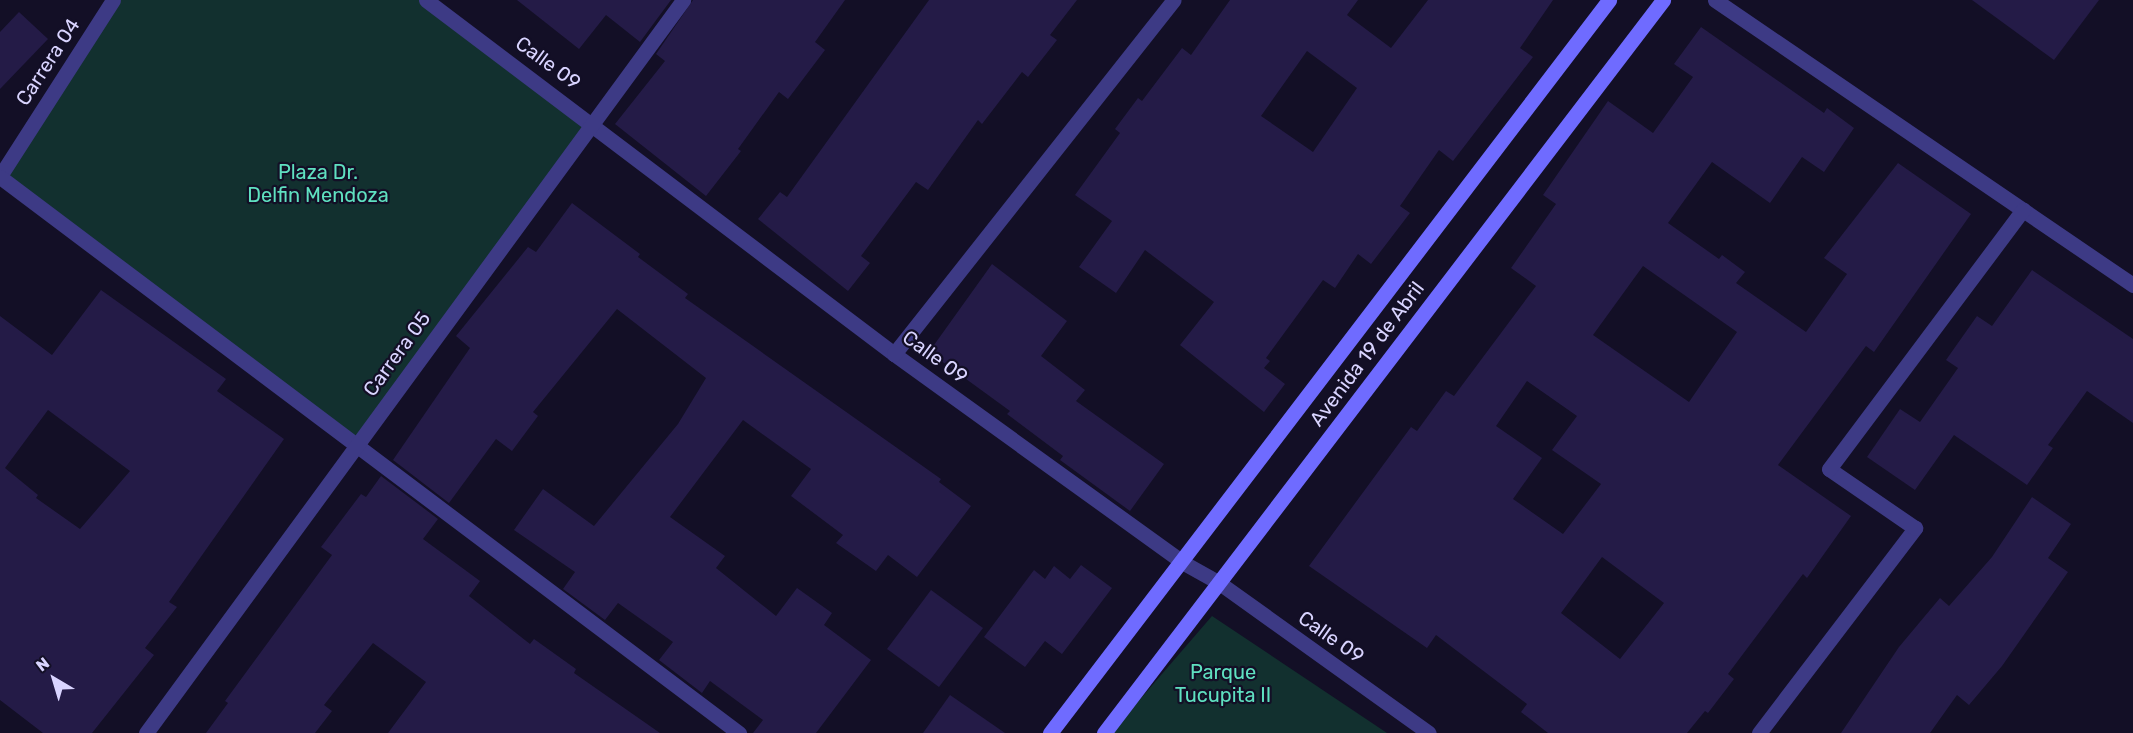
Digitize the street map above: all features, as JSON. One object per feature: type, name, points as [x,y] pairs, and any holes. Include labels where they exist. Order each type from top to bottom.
[{"type":"street","name":"Carrera 04","points":[[0,176],[112,0]]},
{"type":"street","name":"Calle 09","points":[[426,0],[593,122],[894,354],[1182,562],[1218,582],[1429,733]]},
{"type":"street","name":"Carrera 05","points":[[146,733],[683,0]]},
{"type":"street","points":[[894,354],[1174,0]]},
{"type":"street","name":"Avenida 19 de Abril","points":[[1050,733],[1609,0]]},
{"type":"street","name":"Avenida 19 de Abril","points":[[1104,733],[1663,0]]},
{"type":"street","points":[[1715,0],[2133,285]]},
{"type":"street","points":[[0,176],[739,733]]},
{"type":"street","points":[[1759,733],[1915,528],[1829,469],[2023,210]]},
{"type":"green space","name":"Plaza Dr. Delfin Mendoza","points":[[113,0],[426,0],[593,122],[357,444],[0,177]]},
{"type":"green space","name":"Parque Tucupita II","points":[[1212,616],[1387,733],[1111,733]]},
{"type":"building","points":[[517,0],[671,0],[640,42],[606,15],[579,49]]},
{"type":"building","points":[[693,0],[845,0],[815,42],[825,50],[788,99],[779,92],[738,149],[741,151],[706,196],[615,124],[665,61],[656,54]]},
{"type":"building","points":[[929,0],[1077,0],[1050,35],[1057,40],[1028,77],[1022,72],[982,124],[978,120],[928,190],[916,182],[861,256],[870,263],[848,291],[758,219],[780,192],[787,197]]},
{"type":"building","points":[[1230,0],[1358,0],[1347,15],[1391,48],[1428,0],[1553,0],[1520,48],[1533,57],[1453,161],[1439,150],[1400,206],[1410,213],[1371,264],[1358,254],[1335,288],[1323,280],[1266,358],[1270,361],[1264,368],[1285,384],[1264,412],[1180,345],[1214,302],[1145,250],[1116,293],[1079,267],[1112,221],[1075,195],[1120,133],[1115,129],[1138,98],[1142,101],[1182,48],[1191,55]],"holes":[[[1307,51],[1357,88],[1313,152],[1261,116]]]},
{"type":"building","points":[[1972,0],[2099,0],[2054,60]]},
{"type":"building","points":[[19,12],[48,39],[0,89],[0,32]]},
{"type":"building","points":[[1701,27],[1824,113],[1827,108],[1854,128],[1824,172],[1802,157],[1770,203],[1712,162],[1668,223],[1719,259],[1722,255],[1745,272],[1736,283],[1806,332],[1847,274],[1824,258],[1898,163],[1971,214],[1874,352],[1866,346],[1778,465],[1851,516],[1807,578],[1803,574],[1728,674],[1734,679],[1708,713],[1705,711],[1687,733],[1548,733],[1521,712],[1527,704],[1436,635],[1427,648],[1309,566],[1411,427],[1417,431],[1446,391],[1454,396],[1536,286],[1511,268],[1556,204],[1543,195],[1608,101],[1653,133],[1693,77],[1674,64]],"holes":[[[1643,266],[1737,332],[1689,402],[1593,335]],[[1527,381],[1577,416],[1552,450],[1601,484],[1563,534],[1513,499],[1542,458],[1496,426]],[[1602,557],[1664,603],[1620,659],[1561,613]]]},
{"type":"building","points":[[572,203],[640,254],[638,257],[688,294],[685,298],[941,479],[939,482],[971,506],[917,577],[888,555],[876,571],[836,543],[843,535],[791,496],[811,469],[743,420],[670,517],[725,556],[716,568],[776,616],[797,588],[832,613],[824,625],[871,660],[816,733],[753,733],[763,720],[710,681],[702,693],[659,660],[673,642],[618,603],[605,620],[563,589],[575,572],[514,530],[543,489],[594,526],[678,424],[706,378],[617,309],[533,412],[538,416],[512,451],[496,439],[449,503],[393,460],[470,348],[456,336],[528,247],[536,252]]},
{"type":"building","points":[[992,264],[1067,321],[1041,356],[1085,390],[1076,401],[1164,464],[1130,511],[1060,460],[1063,456],[1007,414],[1010,411],[929,352]]},
{"type":"building","points":[[2032,270],[2133,339],[2133,423],[2087,391],[2048,445],[2053,448],[2027,485],[1954,435],[1915,490],[1867,457],[1900,409],[1920,422],[1958,368],[1946,360],[1977,316],[1992,326]]},
{"type":"building","points":[[101,290],[226,379],[217,391],[284,439],[169,602],[177,607],[145,648],[154,655],[92,733],[43,733],[0,700],[0,316],[52,355]],"holes":[[[48,410],[130,471],[80,529],[36,498],[38,495],[5,468]]]},
{"type":"building","points":[[381,476],[438,519],[423,539],[480,581],[469,596],[530,644],[534,639],[576,669],[574,673],[660,733],[388,733],[426,682],[373,643],[324,705],[332,711],[315,733],[206,733],[228,703],[225,701],[332,555],[321,547],[361,494],[366,497]]},
{"type":"building","points":[[2032,497],[2071,524],[2048,558],[2068,572],[2002,666],[1969,705],[1957,695],[1930,733],[1841,733],[1899,647],[1940,598],[1949,606],[1992,557]]},
{"type":"building","points":[[1081,565],[1112,588],[1062,654],[1045,641],[1025,667],[984,637],[1034,570],[1045,579],[1054,566],[1070,579]]},
{"type":"building","points":[[931,590],[983,628],[939,687],[887,649]]},
{"type":"building","points":[[950,695],[1005,733],[923,733]]}]
